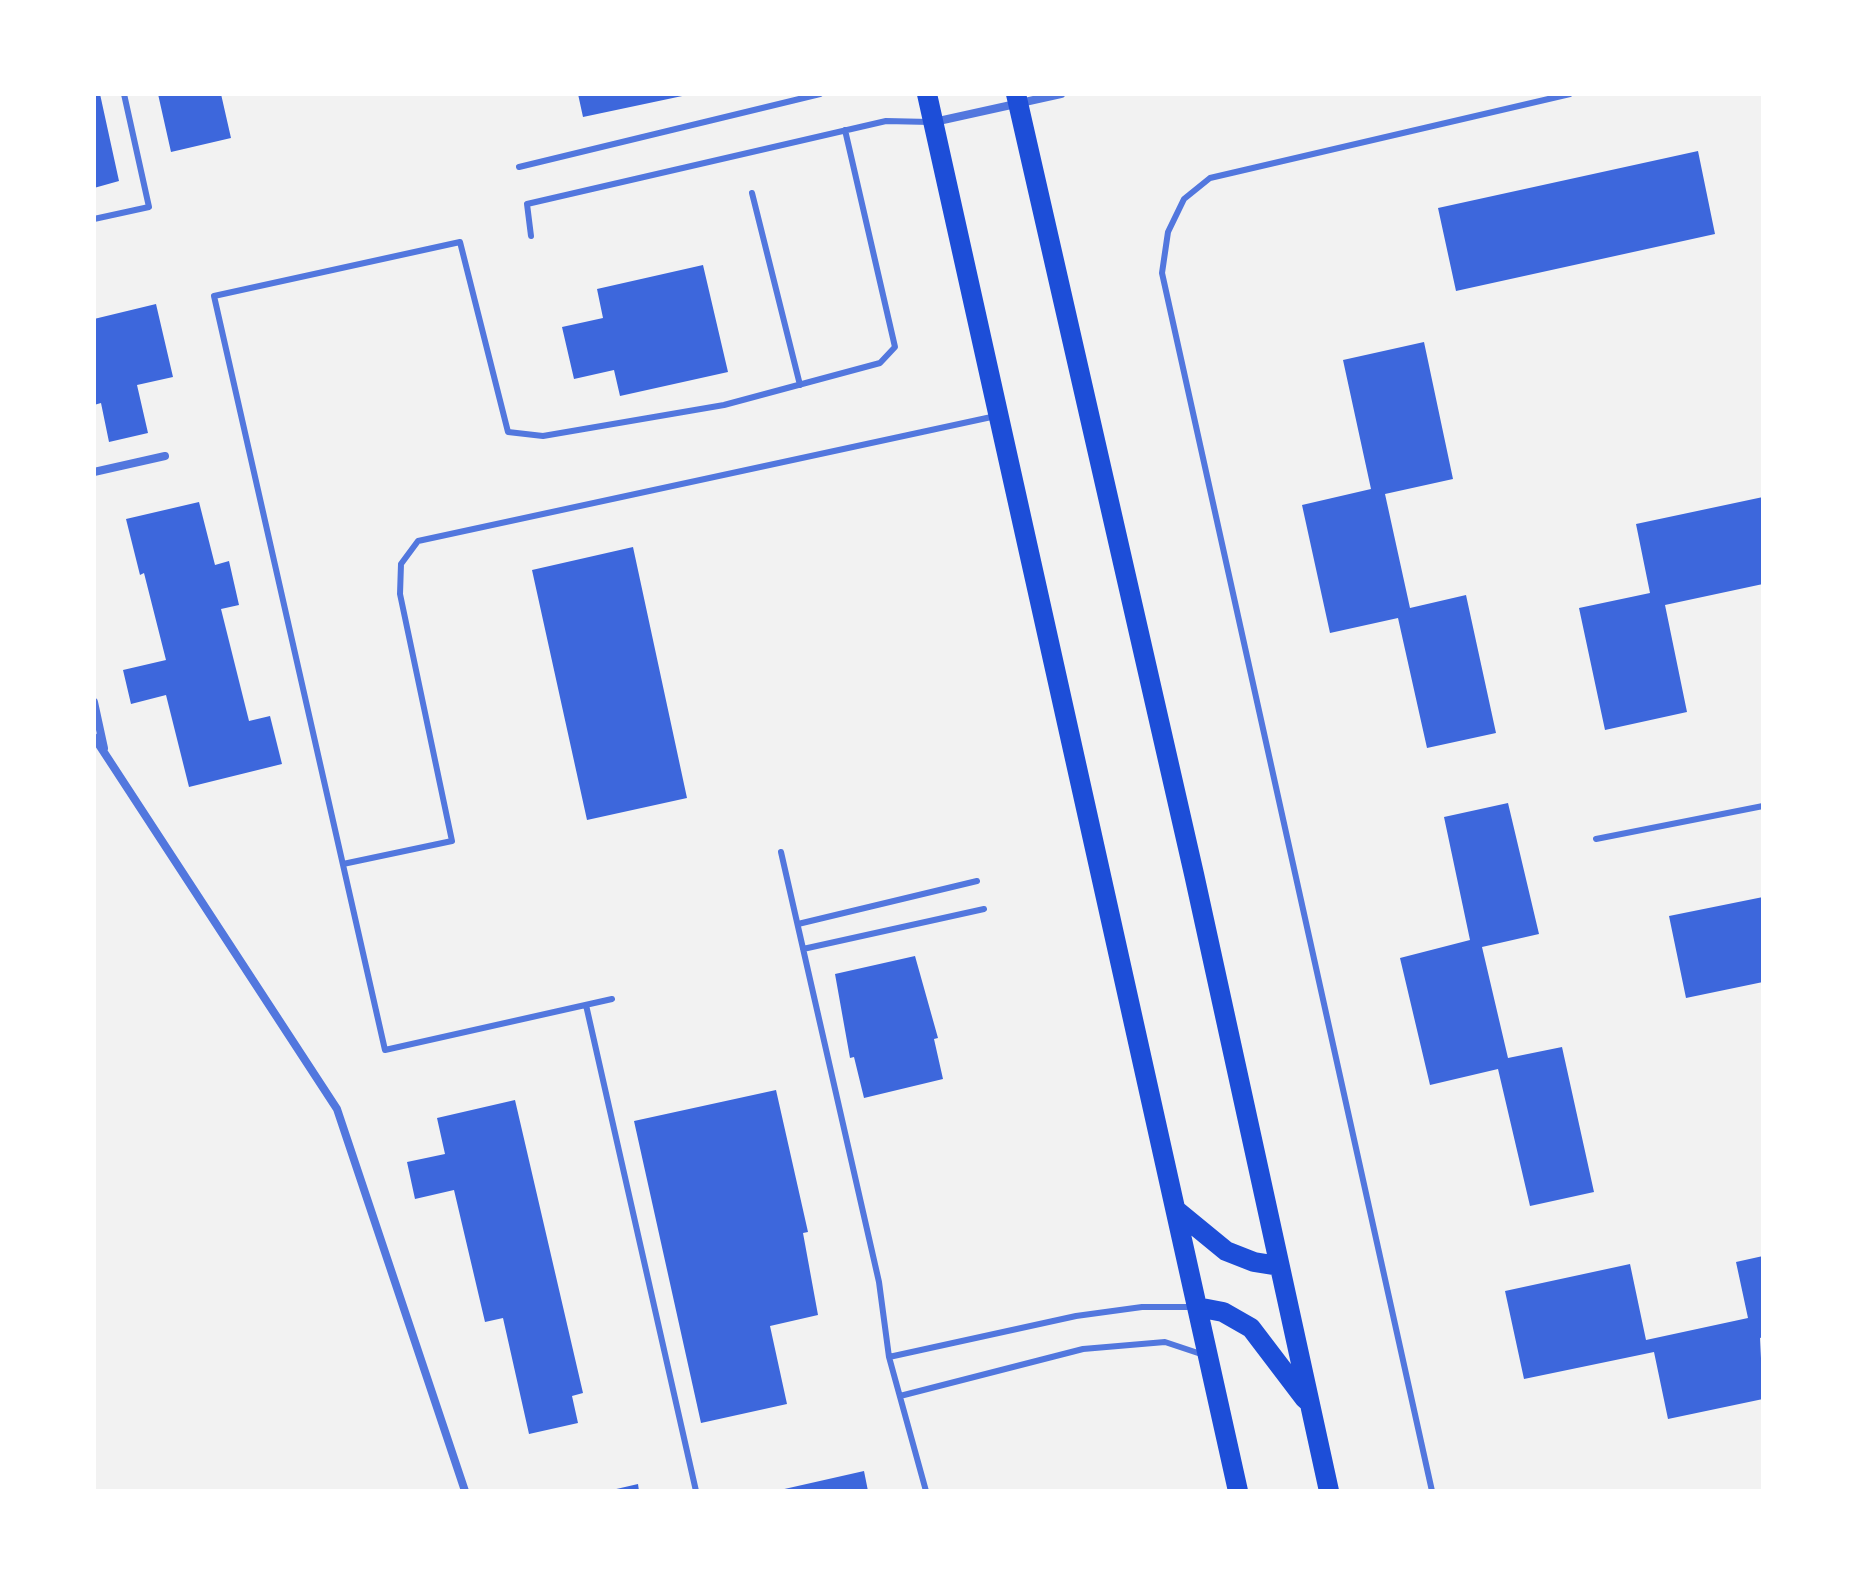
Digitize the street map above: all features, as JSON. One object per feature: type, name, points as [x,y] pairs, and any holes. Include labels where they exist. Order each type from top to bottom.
[{"type":"main road","points":[[927,94],[996,416],[1238,1491]]},
{"type":"main road","points":[[1017,99],[1194,874],[1329,1491]]},
{"type":"main road","points":[[1176,1210],[1226,1251],[1254,1262],[1279,1266]]},
{"type":"main road","points":[[1197,1307],[1223,1312],[1251,1328],[1310,1405]]},
{"type":"street","points":[[934,122],[1017,99],[1061,94]]},
{"type":"street","points":[[94,472],[165,456]]},
{"type":"street","points":[[94,702],[105,753]]},
{"type":"street","points":[[94,737],[337,1109],[465,1491]]},
{"type":"lane","points":[[94,219],[149,207],[124,94]]},
{"type":"lane","points":[[519,167],[796,97],[820,94]]},
{"type":"lane","points":[[1432,1491],[1162,273],[1168,232],[1184,199],[1210,178],[1570,94]]},
{"type":"lane","points":[[531,236],[527,204],[886,121],[934,122]]},
{"type":"lane","points":[[612,999],[385,1050],[214,296],[460,242],[508,432],[543,436],[724,405],[880,363],[895,347],[845,130]]},
{"type":"lane","points":[[752,193],[800,385]]},
{"type":"lane","points":[[343,864],[452,841],[400,594],[401,564],[418,541],[996,416]]},
{"type":"lane","points":[[1596,839],[1763,806]]},
{"type":"lane","points":[[781,852],[879,1282],[889,1357],[926,1491]]},
{"type":"lane","points":[[798,924],[977,881]]},
{"type":"lane","points":[[803,949],[984,909]]},
{"type":"lane","points":[[586,1005],[696,1491]]},
{"type":"lane","points":[[889,1357],[1076,1316],[1142,1307],[1197,1307]]},
{"type":"lane","points":[[900,1396],[1083,1349],[1165,1342],[1209,1357]]},
{"type":"building","points":[[94,94],[100,94],[119,181],[94,188]]},
{"type":"building","points":[[158,94],[221,94],[231,138],[171,152]]},
{"type":"building","points":[[578,94],[686,94],[687,95],[583,117]]},
{"type":"building","points":[[1698,151],[1715,234],[1456,291],[1438,208]]},
{"type":"building","points":[[703,265],[728,372],[620,396],[614,370],[574,379],[562,327],[603,318],[597,289]]},
{"type":"building","points":[[156,304],[173,377],[137,385],[148,433],[109,442],[101,403],[94,405],[94,319]]},
{"type":"building","points":[[1424,342],[1453,479],[1385,494],[1410,608],[1466,595],[1496,733],[1427,748],[1398,618],[1330,633],[1302,505],[1371,489],[1343,360]]},
{"type":"building","points":[[1763,497],[1763,584],[1665,605],[1687,712],[1605,730],[1579,608],[1650,593],[1636,524]]},
{"type":"building","points":[[199,502],[215,565],[229,561],[239,605],[221,609],[249,721],[270,716],[282,764],[189,787],[166,695],[131,704],[123,670],[166,660],[144,573],[140,575],[126,519]]},
{"type":"building","points":[[633,547],[687,798],[587,820],[532,570]]},
{"type":"building","points":[[1508,803],[1539,934],[1482,947],[1508,1058],[1562,1047],[1594,1192],[1530,1206],[1498,1069],[1430,1085],[1400,958],[1470,940],[1444,817]]},
{"type":"building","points":[[1763,897],[1763,982],[1686,998],[1669,916]]},
{"type":"building","points":[[915,956],[938,1038],[934,1039],[943,1079],[864,1098],[854,1057],[850,1058],[835,974]]},
{"type":"building","points":[[776,1090],[808,1232],[803,1233],[818,1315],[770,1326],[787,1404],[701,1423],[634,1121]]},
{"type":"building","points":[[515,1100],[583,1393],[572,1396],[578,1423],[529,1434],[503,1318],[485,1322],[454,1190],[415,1199],[407,1162],[445,1154],[437,1118]]},
{"type":"building","points":[[1763,1256],[1763,1337],[1760,1338],[1763,1399],[1668,1419],[1654,1352],[1524,1379],[1505,1291],[1630,1264],[1646,1340],[1748,1318],[1736,1262]]},
{"type":"building","points":[[864,1471],[868,1491],[780,1491],[780,1490]]},
{"type":"building","points":[[638,1484],[639,1491],[612,1491],[612,1490]]}]
